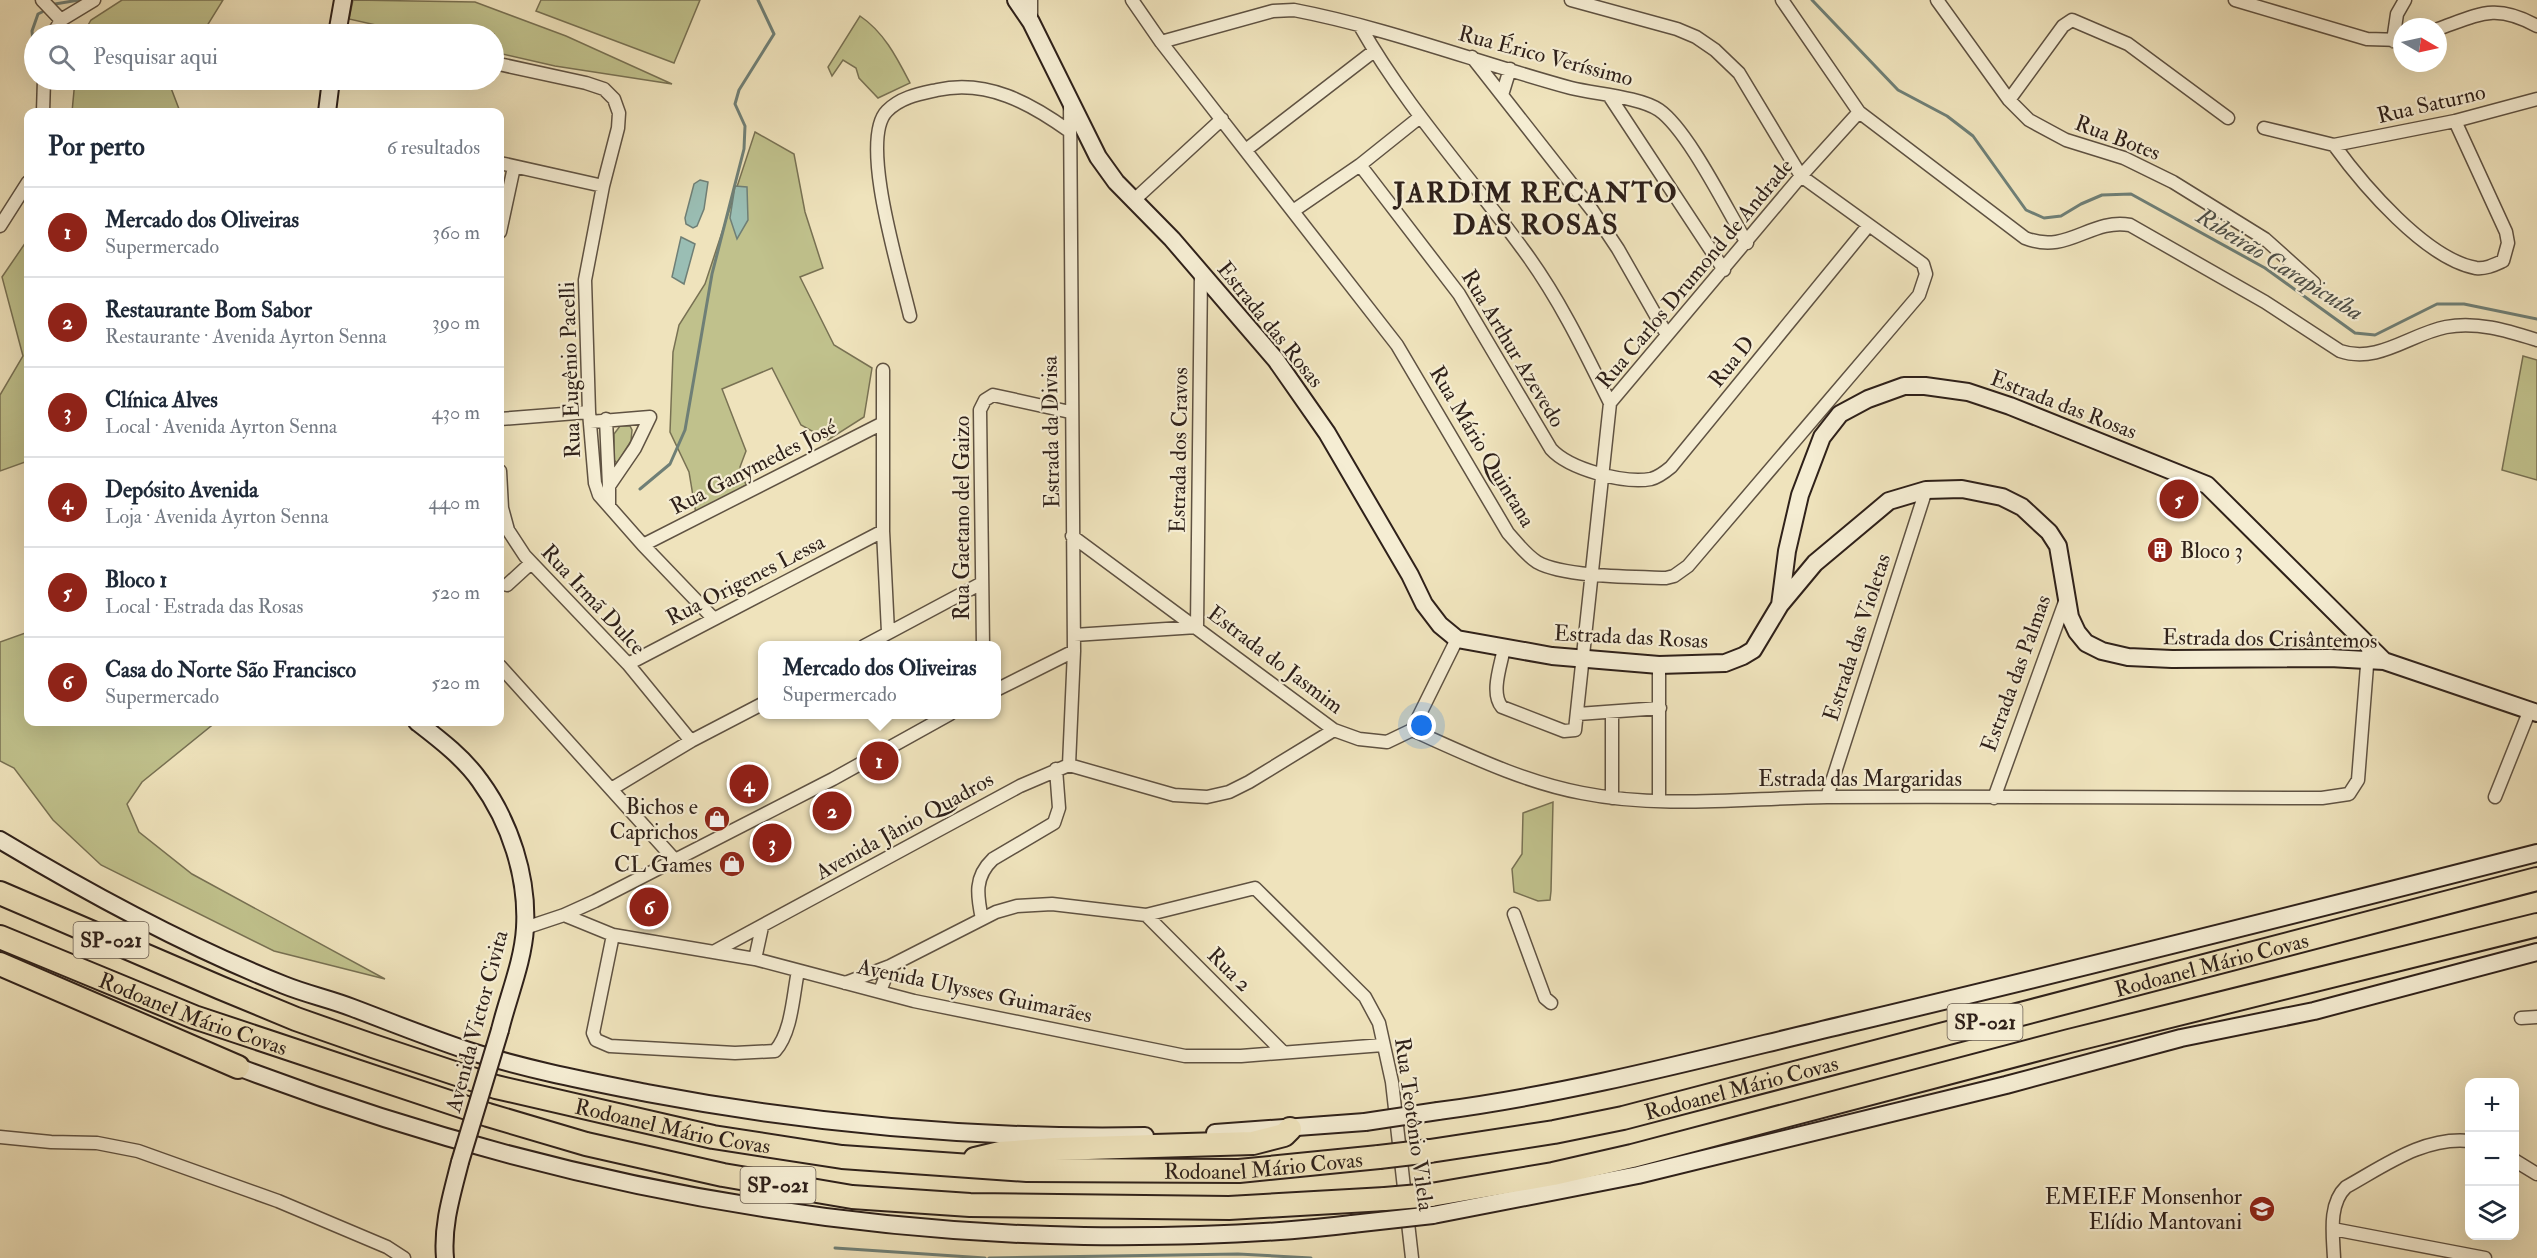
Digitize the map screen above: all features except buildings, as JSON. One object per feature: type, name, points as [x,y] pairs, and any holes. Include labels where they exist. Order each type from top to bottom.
[{"type":"highway","name":"Rodoanel Mário Covas","points":[[0,893],[296,1019],[496,1087],[608,1114],[780,1148],[842,1157],[1027,1170],[1239,1171],[1430,1151],[1554,1132],[1623,1118],[2537,879]]},
{"type":"highway","name":"Rodoanel Mário Covas","points":[[0,937],[194,1017],[488,1115],[586,1144],[723,1175],[852,1197],[970,1205],[1229,1208],[1385,1199],[1432,1205],[1632,1156],[2069,1041],[2537,925]]},
{"type":"highway","points":[[0,964],[238,1067]]},
{"type":"highway","points":[[0,977],[200,1056],[238,1067]]},
{"type":"highway","points":[[944,1165],[1000,1153],[1253,1143],[1284,1135],[1290,1129]]},
{"type":"main road","points":[[339,24],[343,0]]},
{"type":"main road","name":"Estrada das Rosas","points":[[1016,0],[1031,22],[1098,157],[1132,201],[1201,272],[1275,360],[1328,433],[1410,575],[1424,604],[1440,625],[1457,639],[1504,648],[1659,664],[1725,663],[1743,656],[1753,650],[1780,605],[1787,551],[1800,495],[1822,437],[1840,414],[1868,399],[1904,386],[1925,386],[1968,392],[2010,406],[2207,485],[2370,652]]},
{"type":"main road","points":[[328,108],[330,90]]},
{"type":"main road","name":"Estrada das Palmas","points":[[1780,605],[1815,563],[1864,519],[1889,501],[1926,490],[1962,489],[1987,493],[2022,507],[2049,532],[2058,546],[2068,595]]},
{"type":"main road","name":"Estrada dos Crisântemos","points":[[2068,595],[2070,617],[2086,643],[2102,651],[2128,657],[2339,658],[2370,652],[2533,712]]},
{"type":"main road","name":"Avenida Victor Civita","points":[[422,726],[448,747],[480,780],[500,812],[513,845],[522,882],[525,928],[500,1030],[460,1162],[447,1215],[445,1258]]},
{"type":"main road","points":[[0,840],[34,862],[190,943],[286,987],[348,1006],[468,1051],[592,1082],[764,1113],[955,1131],[1135,1136],[1290,1129],[1365,1122],[1508,1101],[1657,1069],[2067,972],[2537,853]]},
{"type":"main road","points":[[238,1067],[309,1094],[540,1163],[654,1190],[803,1215],[923,1228],[1056,1235],[1213,1234],[1352,1224],[1432,1205],[1650,1172],[2006,1085],[2181,1038],[2314,1011],[2537,952]]},
{"type":"street","points":[[42,0],[61,20]]},
{"type":"street","points":[[58,24],[61,20],[94,0]]},
{"type":"street","points":[[1031,0],[1031,22]]},
{"type":"street","name":"Rua Mário Quintana","points":[[1132,0],[1161,42],[1247,149],[1397,345],[1508,533],[1525,552],[1538,562],[1551,567],[1593,574],[1666,578],[1674,576],[1688,566],[1919,295],[1926,274],[1923,264],[1868,226]]},
{"type":"street","points":[[1571,0],[1677,29],[1714,50],[1739,73],[1788,158],[1801,176],[1868,226]]},
{"type":"street","points":[[1782,0],[1860,112],[2025,238],[2049,244],[2108,225],[2130,225],[2265,302],[2307,331],[2350,355],[2375,353],[2445,327],[2467,325],[2509,332],[2537,340]]},
{"type":"street","name":"Rua Botes","points":[[1936,0],[2009,100],[2042,129],[2134,162],[2212,205],[2265,239],[2314,283]]},
{"type":"street","points":[[2235,0],[2367,39],[2393,40]]},
{"type":"street","points":[[2397,18],[2405,0]]},
{"type":"street","name":"Rua Érico Veríssimo","points":[[1161,42],[1273,11],[1294,10],[1471,56],[1610,97],[1646,104],[1670,119],[1683,136],[1747,243]]},
{"type":"street","points":[[2447,26],[2496,12],[2510,12],[2537,26]]},
{"type":"street","points":[[2009,100],[2063,26],[2072,20],[2128,44],[2228,118]]},
{"type":"street","points":[[1360,26],[1374,51],[1420,117],[1544,279],[1574,329],[1610,403]]},
{"type":"street","points":[[1247,149],[1374,51]]},
{"type":"street","points":[[1471,56],[1592,210],[1618,249],[1667,335]]},
{"type":"street","name":"Rua Eugênio Pacelli","points":[[504,65],[586,83],[604,89],[615,99],[619,113],[618,128],[603,186],[585,280],[589,417],[594,483],[599,495],[643,545],[713,618]]},
{"type":"street","points":[[1502,95],[1510,69]]},
{"type":"street","points":[[910,316],[881,191],[876,148],[877,129],[886,111],[909,96],[948,87],[983,89],[1009,96],[1035,107],[1069,130]]},
{"type":"street","points":[[43,108],[44,90]]},
{"type":"street","points":[[1610,97],[1724,270]]},
{"type":"street","name":"Estrada da Divisa","points":[[1069,765],[1074,651],[1070,99]]},
{"type":"street","name":"Rua Saturno","points":[[2334,145],[2455,121],[2537,99]]},
{"type":"street","name":"Rua Carlos Drumond de Andrade","points":[[1578,714],[1610,403],[1747,243],[1801,176],[1860,112]]},
{"type":"street","points":[[1293,211],[1360,165],[1420,117]]},
{"type":"street","points":[[1132,201],[1222,119]]},
{"type":"street","points":[[2264,128],[2334,145],[2380,202],[2443,254],[2460,263],[2479,268],[2491,267],[2503,261],[2508,243],[2506,232],[2455,121]]},
{"type":"street","points":[[504,164],[603,186]]},
{"type":"street","name":"Rua Arthur Azevedo","points":[[1360,165],[1459,294],[1551,449],[1570,465],[1603,475]]},
{"type":"street","points":[[504,213],[514,167]]},
{"type":"street","points":[[0,226],[24,191]]},
{"type":"street","name":"Rua D","points":[[1603,475],[1650,479],[1661,475],[1671,467],[1868,226]]},
{"type":"street","name":"Estrada dos Cravos","points":[[1197,627],[1201,272]]},
{"type":"street","points":[[883,370],[881,424],[883,531],[888,632]]},
{"type":"street","name":"Rua Gaetano del Gaizo","points":[[982,641],[980,410],[985,400],[993,395],[1071,412]]},
{"type":"street","points":[[504,419],[650,417],[634,448],[609,486]]},
{"type":"street","points":[[606,419],[609,506]]},
{"type":"street","name":"Rua Ganymedes José","points":[[643,545],[881,424]]},
{"type":"street","name":"Estrada das Violetas","points":[[1827,797],[1926,490]]},
{"type":"street","name":"Rua Irmã Dulce","points":[[504,515],[508,530],[531,563],[628,664],[691,741]]},
{"type":"street","name":"Rua Origenes Lessa","points":[[628,664],[883,531]]},
{"type":"street","name":"Estrada do Jasmim","points":[[1072,536],[1334,730],[1359,739],[1387,742],[1412,730]]},
{"type":"street","points":[[507,585],[531,563]]},
{"type":"street","points":[[871,641],[980,584]]},
{"type":"street","name":"Estrada das Palmas","points":[[1994,798],[2068,595]]},
{"type":"street","points":[[1074,635],[1197,627]]},
{"type":"street","points":[[1412,730],[1457,639]]},
{"type":"street","points":[[1504,648],[1496,693],[1497,701],[1502,707],[1569,732],[1575,730],[1578,714],[1660,708]]},
{"type":"street","points":[[1001,688],[1074,651]]},
{"type":"street","name":"Estrada das Margaridas","points":[[1412,730],[1506,770],[1580,793],[1612,798],[1659,801],[1827,797],[2311,798],[2349,794],[2355,789],[2360,766],[2370,652]]},
{"type":"street","points":[[1659,664],[1659,801]]},
{"type":"street","points":[[504,670],[674,859]]},
{"type":"street","points":[[613,789],[691,741],[758,706]]},
{"type":"street","points":[[2495,797],[2533,712]]},
{"type":"street","points":[[1612,713],[1612,798]]},
{"type":"street","points":[[525,928],[564,915],[833,779],[941,719]]},
{"type":"street","points":[[1069,765],[1174,795],[1207,797],[1229,792],[1249,782],[1334,730]]},
{"type":"street","name":"Avenida Jânio Quadros","points":[[714,951],[1020,786],[1069,765]]},
{"type":"street","points":[[982,919],[977,892],[978,879],[984,868],[993,859],[1054,823],[1059,816],[1056,770]]},
{"type":"street","name":"Rua Teotônio Vilela","points":[[845,983],[890,966],[996,912],[1032,903],[1146,915],[1255,888],[1365,997],[1379,1023],[1392,1082],[1412,1258]]},
{"type":"street","points":[[1514,914],[1545,998],[1551,1003]]},
{"type":"street","name":"Avenida Ulysses Guimarães","points":[[564,915],[613,935],[714,951],[914,1001],[1185,1056],[1383,1045]]},
{"type":"street","name":"Rua 2","points":[[1146,915],[1283,1052]]},
{"type":"street","points":[[755,960],[762,927]]},
{"type":"street","points":[[613,935],[593,1033],[596,1040],[610,1046],[768,1053],[775,1051],[781,1044],[798,971]]},
{"type":"street","points":[[880,991],[890,966]]},
{"type":"street","points":[[2521,1018],[2537,1017]]},
{"type":"street","points":[[0,1137],[97,1143],[138,1151],[278,1201],[387,1247],[404,1258]]},
{"type":"street","points":[[2334,1258],[2333,1229],[2338,1195],[2346,1188],[2409,1152],[2439,1142],[2465,1141]]},
{"type":"street","points":[[2519,1163],[2537,1174]]},
{"type":"street","points":[[2333,1229],[2485,1258]]},
{"type":"green space","points":[[122,0],[223,0],[208,24],[89,24],[91,20]]},
{"type":"green space","points":[[353,0],[475,2],[566,36],[672,84],[555,66],[504,54],[504,24],[371,24],[349,19]]},
{"type":"green space","points":[[541,0],[700,0],[674,63],[536,11]]},
{"type":"green space","points":[[860,16],[869,22],[883,38],[910,83],[878,98],[859,78],[856,68],[843,60],[832,76],[828,67]]},
{"type":"green space","points":[[74,90],[172,90],[179,108],[72,108]]},
{"type":"green space","points":[[755,132],[794,154],[805,212],[823,268],[800,277],[834,345],[872,368],[864,417],[828,440],[801,425],[772,368],[722,389],[746,451],[740,467],[746,485],[696,514],[689,472],[670,432],[673,352],[679,325],[705,284]]},
{"type":"green space","points":[[24,245],[24,462],[0,471],[0,395],[23,356],[2,277]]},
{"type":"green space","points":[[2523,356],[2537,360],[2537,480],[2502,470]]},
{"type":"green space","points":[[620,426],[630,426],[632,430],[631,441],[617,463],[614,460],[614,434]]},
{"type":"green space","points":[[24,633],[24,726],[211,726],[142,782],[127,804],[139,832],[192,874],[385,979],[274,951],[101,865],[53,820],[14,768],[0,761],[0,642]]},
{"type":"green space","points":[[1553,802],[1550,900],[1538,901],[1514,892],[1512,869],[1522,854],[1523,813]]},
{"type":"water","points":[[700,180],[708,182],[704,209],[697,226],[693,228],[686,224],[685,218],[694,184]]},
{"type":"water","points":[[735,186],[747,187],[748,220],[737,239],[730,218]]},
{"type":"water","points":[[681,237],[695,244],[684,284],[672,277]]},
{"type":"waterway","name":"Ribeirão Carapicuíba","points":[[55,4],[79,0]]},
{"type":"waterway","points":[[640,489],[670,464],[685,430],[712,274],[744,149],[745,126],[735,104],[739,90],[774,34],[758,0]]},
{"type":"waterway","name":"Ribeirão Carapicuíba","points":[[1812,0],[1898,90],[1947,116],[1973,136],[2026,210],[2044,218],[2061,216],[2102,195],[2131,194],[2265,268],[2355,333],[2375,335],[2437,304],[2464,304],[2537,319]]},
{"type":"waterway","name":"Ribeirão Carapicuíba","points":[[34,24],[38,14],[42,12]]},
{"type":"waterway","points":[[835,1248],[985,1258]]},
{"type":"waterway","points":[[989,1258],[1238,1254],[1311,1258]]},
{"type":"place","name":"Bloco 1","points":[[2179,499]]},
{"type":"place","name":"Bloco 3","points":[[2160,550]]},
{"type":"place","name":"Mercado dos Oliveiras","points":[[879,761]]},
{"type":"place","name":"Depósito Avenida","points":[[749,784]]},
{"type":"place","name":"Restaurante Bom Sabor","points":[[832,811]]},
{"type":"place","name":"Bichos e Caprichos","points":[[717,819]]},
{"type":"place","name":"Clínica Alves","points":[[772,843]]},
{"type":"place","name":"CL Games","points":[[732,864]]},
{"type":"place","name":"Casa do Norte São Francisco","points":[[649,907]]},
{"type":"place","name":"EMEIEF Monsenhor Elídio Mantovani","points":[[2262,1209]]},
{"type":"district","name":"JARDIM RECANTO DAS ROSAS","points":[[1536,208]]}]
